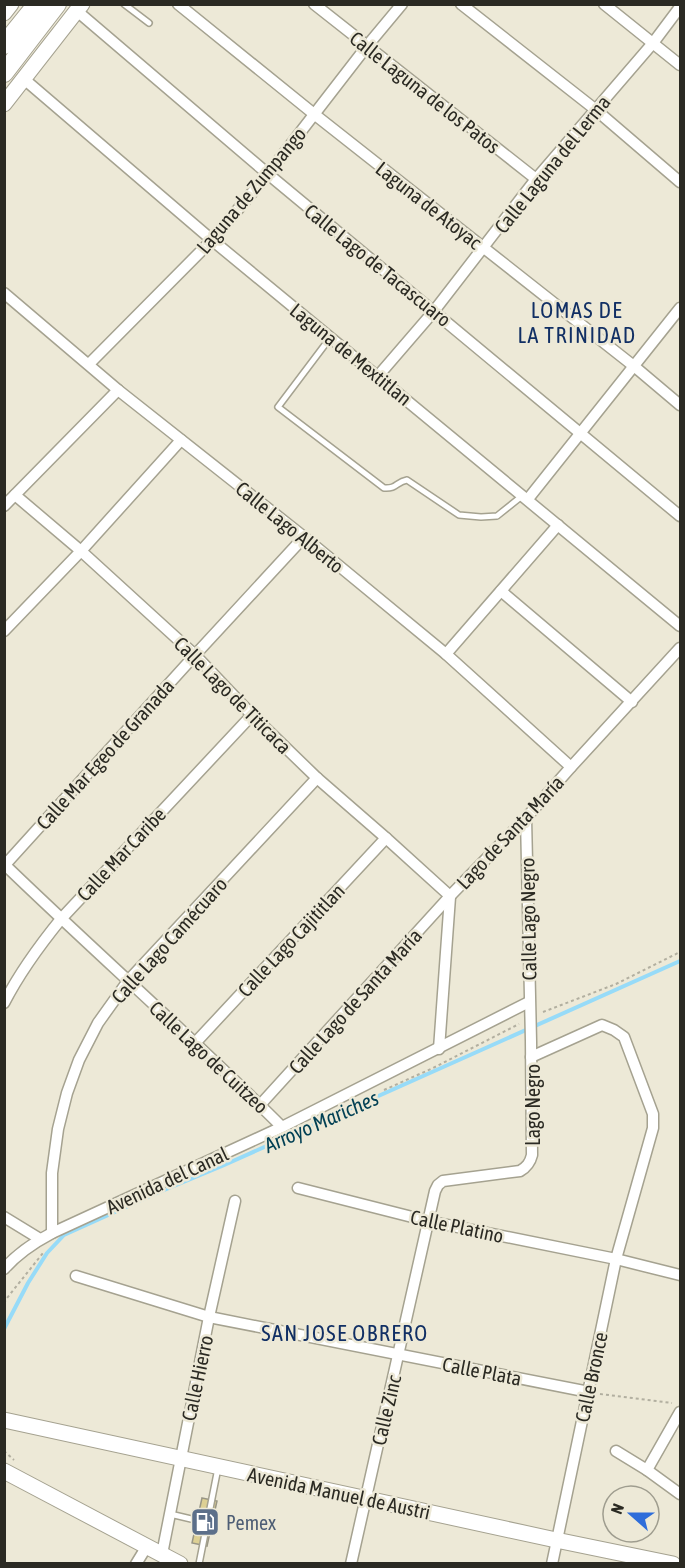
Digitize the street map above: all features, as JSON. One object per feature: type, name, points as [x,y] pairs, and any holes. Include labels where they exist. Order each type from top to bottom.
[{"type":"main road","points":[[4,13],[11,4]]},
{"type":"main road","points":[[4,45],[37,4]]},
{"type":"main road","points":[[4,73],[57,4]]},
{"type":"main road","points":[[4,104],[79,8]]},
{"type":"main road","name":"Avenida Manuel de Austri","points":[[8,1423],[673,1563]]},
{"type":"main road","points":[[4,1471],[180,1563]]},
{"type":"street","name":"Laguna de Atoyac","points":[[178,4],[681,405]]},
{"type":"street","name":"Calle Laguna de los Patos","points":[[315,4],[536,179]]},
{"type":"street","name":"Laguna de Zumpango","points":[[89,364],[212,240],[268,174],[402,4]]},
{"type":"street","points":[[461,4],[596,110],[681,183]]},
{"type":"street","points":[[604,4],[681,65]]},
{"type":"street","name":"Calle Laguna del Lerma","points":[[378,376],[434,311],[536,179],[681,7]]},
{"type":"street","name":"Calle Lago de Tacascuaro","points":[[79,8],[268,174],[681,516]]},
{"type":"street","name":"Laguna de Mextitlan","points":[[24,79],[212,240],[681,626]]},
{"type":"street","name":"Calle Lago Alberto","points":[[4,293],[118,390],[304,537],[446,654],[571,767]]},
{"type":"street","points":[[526,497],[582,433],[681,308]]},
{"type":"street","points":[[4,506],[118,390]]},
{"type":"street","points":[[4,631],[181,440]]},
{"type":"street","name":"Calle Lago de Titicaca","points":[[15,495],[81,550],[195,655],[317,778],[450,896]]},
{"type":"street","points":[[446,654],[558,525]]},
{"type":"street","name":"Calle Mar Egeo de Granada","points":[[5,865],[304,537]]},
{"type":"street","points":[[501,591],[632,702]]},
{"type":"street","name":"Lago de Santa María","points":[[450,896],[526,818],[681,648]]},
{"type":"street","name":"Calle Mar Caribe","points":[[4,1004],[34,953],[61,919],[252,715]]},
{"type":"street","name":"Calle Lago Camécuaro","points":[[52,1233],[52,1173],[58,1129],[67,1093],[79,1060],[98,1023],[128,981],[317,778]]},
{"type":"street","name":"Calle Lago Negro","points":[[526,818],[530,1021]]},
{"type":"street","name":"Calle Lago Cajititlan","points":[[195,1042],[386,838]]},
{"type":"street","name":"Calle Lago de Cuitzeo","points":[[5,865],[195,1042],[282,1127]]},
{"type":"street","points":[[439,1049],[450,896]]},
{"type":"street","name":"Calle Lago de Santa María","points":[[260,1105],[450,896]]},
{"type":"street","name":"Avenida del Canal","points":[[4,1269],[40,1239],[282,1127],[530,1002]]},
{"type":"street","name":"Lago Negro","points":[[428,1221],[435,1191],[443,1181],[519,1171],[531,1161],[533,1148],[530,1021]]},
{"type":"street","name":"Calle Bronce","points":[[531,1057],[602,1025],[614,1030],[624,1037],[653,1114],[652,1128],[636,1191],[616,1259],[552,1563]]},
{"type":"street","name":"Calle Platino","points":[[298,1188],[428,1221],[616,1259],[681,1275]]},
{"type":"street","name":"Calle Hierro","points":[[162,1554],[209,1317],[235,1202]]},
{"type":"street","points":[[4,1217],[40,1239]]},
{"type":"street","name":"Calle Zinc","points":[[351,1563],[428,1221]]},
{"type":"street","name":"Calle Plata","points":[[76,1276],[209,1317],[589,1392]]},
{"type":"street","points":[[647,1470],[681,1412]]},
{"type":"street","points":[[616,1451],[681,1494]]},
{"type":"street","points":[[136,1563],[147,1546]]},
{"type":"lane","points":[[124,4],[148,23]]},
{"type":"lane","points":[[331,337],[278,407],[384,488],[391,488],[402,480],[407,480],[459,515],[481,517],[497,516],[526,497]]},
{"type":"lane","points":[[200,1563],[219,1467]]},
{"type":"lane","points":[[170,1514],[208,1523]]},
{"type":"path","points":[[589,1392],[681,1405]]},
{"type":"building","name":"Pemex","points":[[202,1498],[217,1501],[207,1546],[192,1543]]},
{"type":"waterway","name":"Arroyo Mariches","points":[[4,1329],[47,1253],[64,1235],[680,961]]},
{"type":"place","name":"Pemex","points":[[205,1522]]},
{"type":"district","name":"LOMAS DE LA TRINIDAD","points":[[577,322]]},
{"type":"district","name":"SAN JOSE OBRERO","points":[[345,1333]]}]
